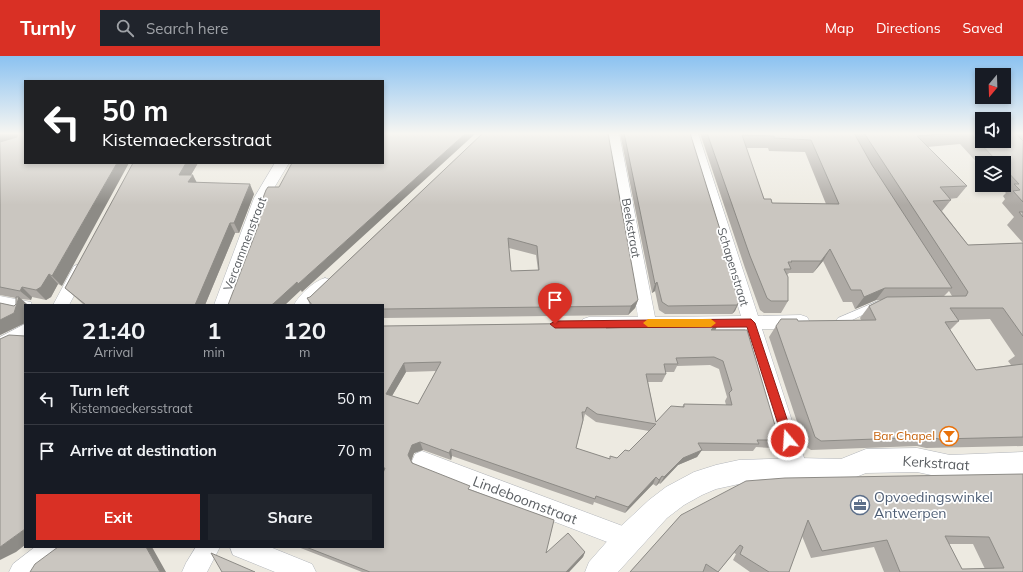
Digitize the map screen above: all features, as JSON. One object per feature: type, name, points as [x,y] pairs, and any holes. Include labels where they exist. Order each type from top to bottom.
[{"type":"street","name":"Beekstraat","points":[[617,157],[648,323]]},
{"type":"street","name":"Schapenstraat","points":[[699,157],[798,470]]},
{"type":"street","name":"Vercammenstraat","points":[[222,304],[261,198],[281,164]]},
{"type":"street","points":[[62,304],[87,258]]},
{"type":"street","points":[[303,304],[336,273]]},
{"type":"street","points":[[0,302],[24,307]]},
{"type":"street","points":[[570,324],[828,322]]},
{"type":"street","points":[[0,346],[24,332]]},
{"type":"street","name":"Kerkstraat","points":[[599,572],[628,539],[658,509],[675,496],[694,485],[716,477],[739,472],[798,470],[841,471],[866,461],[916,460],[950,467],[1023,464]]},
{"type":"street","name":"Lindeboomstraat","points":[[422,461],[628,539]]},
{"type":"street","points":[[21,572],[52,548]]},
{"type":"street","points":[[194,572],[208,548]]},
{"type":"street","points":[[244,548],[304,572]]},
{"type":"lane","points":[[828,322],[876,304],[884,304]]},
{"type":"building","points":[[0,157],[24,157],[24,164],[116,164],[52,276],[49,274],[41,287],[36,290],[22,287],[20,291],[0,287]]},
{"type":"building","points":[[384,157],[439,157],[298,284],[297,282],[273,304],[228,304],[259,224],[253,224],[266,190],[268,187],[279,187],[291,164],[384,164]]},
{"type":"building","points":[[458,157],[612,157],[638,300],[631,306],[384,309],[384,304],[311,304],[307,298],[310,297]],"holes":[[[508,238],[537,246],[539,270],[511,271]]]},
{"type":"building","points":[[629,157],[697,157],[731,265],[728,266],[739,302],[737,305],[668,306],[662,302],[657,282],[655,284]]},
{"type":"building","points":[[715,157],[750,157],[764,199],[771,199],[772,203],[839,204],[818,157],[868,157],[952,288],[885,288],[864,297],[861,290],[851,290],[830,249],[821,261],[788,262],[791,269],[784,269],[788,277],[788,301],[771,301],[767,298],[750,256]]},
{"type":"building","points":[[880,157],[938,157],[967,186],[940,187],[951,200],[933,201],[968,245],[1023,243],[1023,336],[1003,308],[950,308],[959,321],[945,322],[976,370],[1023,364],[1023,437],[939,439],[930,437],[821,441],[815,437],[776,326],[781,319],[797,319],[798,321],[876,320],[869,306],[887,297],[966,296],[968,292]]},
{"type":"building","points":[[1011,157],[1023,157],[1023,202],[1013,191],[1020,190],[1014,184],[1019,184],[1011,175]]},
{"type":"building","points":[[132,164],[185,164],[179,175],[193,175],[188,182],[250,184],[234,223],[230,223],[195,304],[85,304],[65,288]]},
{"type":"building","points":[[16,297],[19,297],[14,313],[0,320],[0,303],[14,306],[16,304]]},
{"type":"building","points":[[719,322],[711,330],[747,330],[779,439],[778,440],[757,440],[759,444],[698,443],[702,450],[683,458],[659,480],[656,477],[628,507],[596,496],[595,499],[451,449],[449,453],[420,442],[412,445],[408,455],[412,463],[470,486],[468,489],[554,520],[546,553],[568,533],[585,552],[566,572],[370,572],[309,548],[384,548],[384,326],[611,323],[606,328],[696,325],[693,323]],"holes":[[[714,357],[723,361],[732,390],[729,393],[732,405],[684,404],[684,407],[671,406],[656,422],[646,374],[666,374],[664,364],[678,364],[676,358]],[[441,362],[418,404],[386,394],[404,363]],[[587,407],[597,414],[656,424],[629,451],[625,450],[617,458],[610,456],[610,459],[576,448],[583,420],[582,412],[585,412]]]},
{"type":"building","points":[[9,335],[24,336],[24,530],[0,547],[0,339]]},
{"type":"building","points":[[1023,474],[1023,572],[900,572],[887,540],[822,551],[808,520],[789,572],[769,572],[740,554],[743,547],[740,545],[718,572],[706,564],[703,572],[630,572],[681,515],[746,481],[785,478]],"holes":[[[945,536],[989,537],[1004,568],[962,569]]]},
{"type":"building","points":[[57,548],[147,548],[160,572],[30,572],[35,564]]},
{"type":"building","points":[[211,553],[255,572],[222,572]]},
{"type":"slow traffic","points":[[648,323],[711,323]]},
{"type":"place","name":"Bar Chapel","points":[[949,436]]},
{"type":"place","name":"Opvoedingswinkel Antwerpen","points":[[860,505]]},
{"type":"route","points":[[555,324],[751,323],[788,440]]}]
